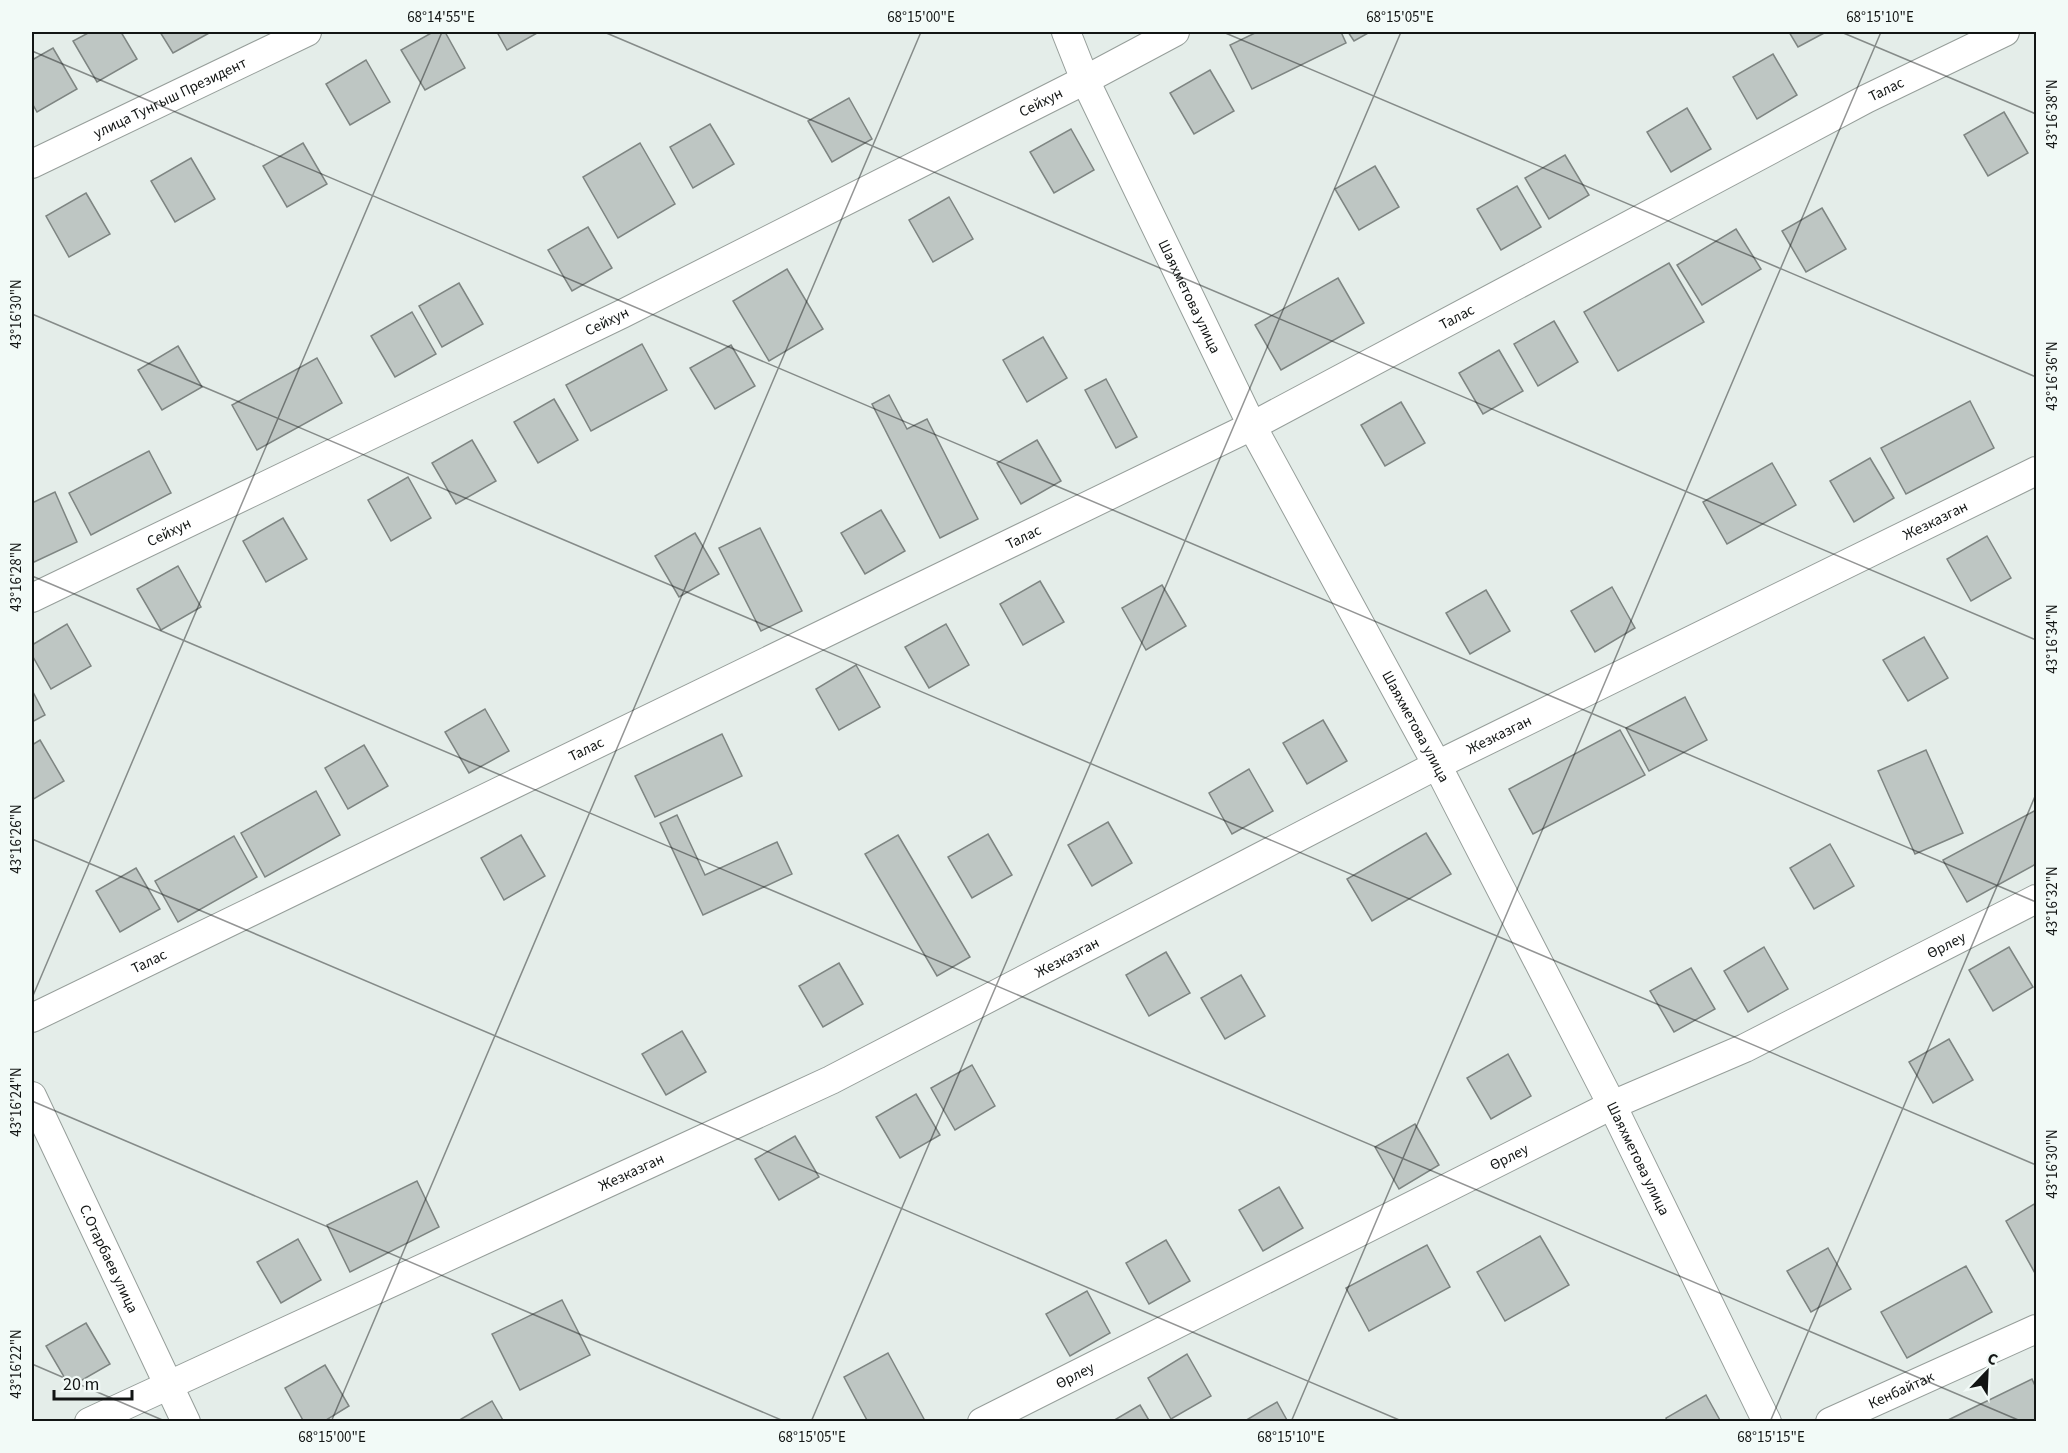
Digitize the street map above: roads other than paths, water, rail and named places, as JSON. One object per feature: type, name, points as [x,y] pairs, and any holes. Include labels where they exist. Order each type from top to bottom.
[{"type":"street","name":"улица Тунгыш Президент","points":[[32,164],[307,32]]},
{"type":"street","name":"Шаяхметова улица","points":[[1066,32],[1085,80],[1252,426],[1437,765],[1612,1105],[1767,1422]]},
{"type":"street","name":"Сейхун","points":[[32,598],[622,314],[1085,80],[1175,32]]},
{"type":"street","name":"Талас","points":[[32,1018],[1252,426],[1856,105],[2005,32]]},
{"type":"street","name":"Жезказган","points":[[88,1422],[167,1383],[831,1080],[1437,765],[2037,471]]},
{"type":"street","name":"Өрлеу","points":[[982,1422],[1612,1105],[1745,1048],[2037,898]]},
{"type":"street","name":"С.Отарбаев улица","points":[[32,1096],[186,1422]]},
{"type":"street","name":"Кенбайтак","points":[[1830,1422],[2037,1329]]}]
